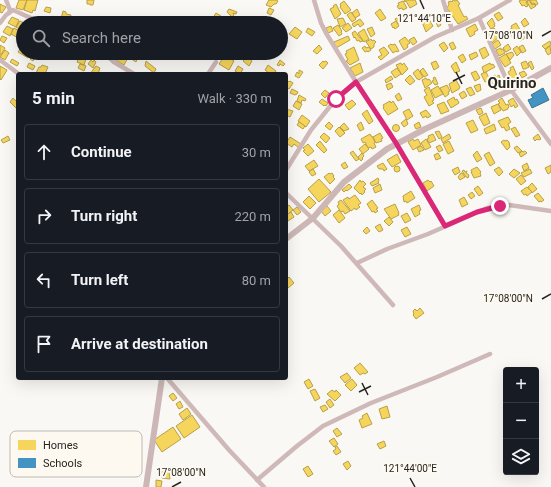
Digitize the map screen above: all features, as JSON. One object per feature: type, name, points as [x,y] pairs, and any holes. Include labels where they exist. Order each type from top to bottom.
[{"type":"main road","points":[[288,237],[313,218],[344,182],[396,143],[511,90],[551,68]]},
{"type":"main road","points":[[146,487],[162,380]]},
{"type":"street","points":[[6,0],[10,10],[7,15]]},
{"type":"street","points":[[314,0],[321,23],[356,82],[396,143],[445,226]]},
{"type":"street","points":[[443,0],[452,30]]},
{"type":"street","points":[[288,167],[311,130],[336,99],[356,82],[402,55],[479,18],[510,0]]},
{"type":"street","points":[[0,23],[13,10],[26,16]]},
{"type":"street","points":[[479,18],[511,90],[551,144]]},
{"type":"street","points":[[0,60],[16,72]]},
{"type":"street","points":[[112,60],[131,72]]},
{"type":"street","points":[[209,72],[216,62]]},
{"type":"street","points":[[288,194],[357,263],[393,305]]},
{"type":"street","points":[[357,263],[417,239],[477,212],[500,206],[517,206],[551,211]]},
{"type":"street","points":[[257,480],[323,426],[371,403],[490,354]]},
{"type":"street","points":[[169,380],[229,450],[264,487]]},
{"type":"building: Homes","points":[[19,0],[27,0],[23,10],[16,8]]},
{"type":"building: Homes","points":[[27,0],[38,0],[35,11],[33,10],[32,13],[24,10]]},
{"type":"building: Homes","points":[[87,0],[94,0],[93,5],[87,4]]},
{"type":"building: Homes","points":[[269,0],[278,1],[271,7],[266,5]]},
{"type":"building: Homes","points":[[404,0],[415,0],[417,4],[410,8]]},
{"type":"building: Homes","points":[[453,0],[457,0],[460,4],[458,5],[464,17],[466,16],[468,19],[458,24],[447,8],[449,4],[448,2],[452,2]]},
{"type":"building: Homes","points":[[529,0],[526,2],[528,6],[522,6],[519,1]]},
{"type":"building: Homes","points":[[529,0],[532,5],[534,4],[536,6],[531,9],[527,2]]},
{"type":"building: Homes","points":[[530,0],[536,0],[538,4],[532,4]]},
{"type":"building: Homes","points":[[344,1],[351,10],[345,14],[340,7],[340,4]]},
{"type":"building: Homes","points":[[403,1],[407,8],[403,10],[402,8],[399,9],[397,6],[399,5],[398,3]]},
{"type":"building: Homes","points":[[0,4],[6,7],[2,13],[0,12]]},
{"type":"building: Homes","points":[[336,4],[341,14],[335,19],[330,9]]},
{"type":"building: Homes","points":[[46,7],[51,8],[50,13],[44,11]]},
{"type":"building: Homes","points":[[269,8],[274,10],[271,15],[267,13]]},
{"type":"building: Homes","points":[[229,9],[237,12],[236,14],[233,13],[234,15],[231,16],[227,12]]},
{"type":"building: Homes","points":[[357,9],[360,15],[355,18],[352,13]]},
{"type":"building: Homes","points":[[380,9],[386,18],[381,21],[375,13]]},
{"type":"building: Homes","points":[[63,11],[66,12],[66,14],[71,15],[71,16],[62,16]]},
{"type":"building: Homes","points":[[351,12],[356,19],[352,22],[347,15]]},
{"type":"building: Homes","points":[[499,12],[503,18],[498,21],[494,15]]},
{"type":"building: Homes","points":[[216,13],[221,16],[214,16]]},
{"type":"building: Homes","points":[[400,16],[403,20],[398,24],[395,19]]},
{"type":"building: Homes","points":[[12,17],[16,19],[16,27],[8,23]]},
{"type":"building: Homes","points":[[343,18],[346,24],[340,27],[337,19]]},
{"type":"building: Homes","points":[[440,18],[442,22],[438,27],[435,20]]},
{"type":"building: Homes","points":[[492,18],[495,26],[491,29],[487,23]]},
{"type":"building: Homes","points":[[525,18],[529,24],[524,27],[521,22]]},
{"type":"building: Homes","points":[[360,19],[364,24],[360,27],[358,24],[354,27],[352,24]]},
{"type":"building: Homes","points":[[429,19],[433,26],[426,32],[422,22]]},
{"type":"building: Homes","points":[[396,21],[399,26],[395,29],[391,24]]},
{"type":"building: Homes","points":[[348,23],[352,28],[346,32],[342,28]]},
{"type":"building: Homes","points":[[516,23],[522,33],[513,38],[509,30],[512,28],[511,26]]},
{"type":"building: Homes","points":[[475,24],[478,30],[470,37],[466,29]]},
{"type":"building: Homes","points":[[338,25],[342,31],[342,34],[339,36],[333,28]]},
{"type":"building: Homes","points":[[7,26],[13,29],[10,36],[3,32]]},
{"type":"building: Homes","points":[[331,26],[333,31],[328,33],[326,28]]},
{"type":"building: Homes","points":[[295,27],[302,32],[297,39],[289,34]]},
{"type":"building: Homes","points":[[372,27],[375,34],[371,37],[367,29]]},
{"type":"building: Homes","points":[[14,28],[16,29],[16,37],[11,34]]},
{"type":"building: Homes","points":[[308,28],[315,32],[312,36],[306,32]]},
{"type":"building: Homes","points":[[494,28],[497,32],[490,37],[487,32]]},
{"type":"building: Homes","points":[[364,29],[369,39],[364,42],[358,33]]},
{"type":"building: Homes","points":[[355,31],[363,41],[357,41],[355,37],[354,38],[352,33]]},
{"type":"building: Homes","points":[[498,33],[500,36],[492,43],[489,38]]},
{"type":"building: Homes","points":[[523,34],[525,38],[520,41],[517,37]]},
{"type":"building: Homes","points":[[2,36],[7,38],[4,43],[0,40]]},
{"type":"building: Homes","points":[[348,36],[350,40],[336,48],[334,42]]},
{"type":"building: Homes","points":[[405,37],[410,43],[404,50],[399,41]]},
{"type":"building: Homes","points":[[414,37],[417,42],[413,45],[409,40]]},
{"type":"building: Homes","points":[[371,39],[372,41],[374,40],[376,42],[374,47],[371,49],[366,42]]},
{"type":"building: Homes","points":[[498,40],[501,45],[495,49],[492,44]]},
{"type":"building: Homes","points":[[550,41],[551,45],[545,49],[542,46]]},
{"type":"building: Homes","points":[[444,42],[448,48],[444,52],[439,45]]},
{"type":"building: Homes","points":[[453,42],[456,48],[452,50],[449,44]]},
{"type":"building: Homes","points":[[395,44],[399,51],[393,53],[388,46]]},
{"type":"building: Homes","points":[[508,44],[511,49],[506,52],[503,48]]},
{"type":"building: Homes","points":[[0,45],[5,48],[1,55],[0,55]]},
{"type":"building: Homes","points":[[319,45],[322,49],[317,54],[313,51]]},
{"type":"building: Homes","points":[[523,45],[526,51],[522,53],[519,47]]},
{"type":"building: Homes","points":[[365,46],[366,48],[369,47],[371,50],[365,52],[362,48]]},
{"type":"building: Homes","points":[[517,46],[521,52],[517,56],[513,49]]},
{"type":"building: Homes","points":[[550,46],[551,53],[548,55],[545,50]]},
{"type":"building: Homes","points":[[354,47],[359,60],[350,65],[346,61],[348,60],[345,54],[347,53],[346,51]]},
{"type":"building: Homes","points":[[384,47],[389,53],[381,60],[378,57],[382,55],[379,50]]},
{"type":"building: Homes","points":[[485,47],[489,55],[483,59],[479,50]]},
{"type":"building: Homes","points":[[501,48],[501,50],[503,49],[505,53],[499,56],[496,50]]},
{"type":"building: Homes","points":[[5,50],[9,53],[5,60],[0,57]]},
{"type":"building: Homes","points":[[476,52],[478,56],[471,60],[469,55]]},
{"type":"building: Homes","points":[[512,52],[514,55],[510,60],[506,54]]},
{"type":"building: Homes","points":[[463,54],[466,60],[462,63],[458,57]]},
{"type":"building: Homes","points":[[506,54],[511,63],[505,67],[499,58]]},
{"type":"building: Homes","points":[[12,59],[19,63],[17,66],[10,62]]},
{"type":"building: Homes","points":[[78,60],[86,60],[84,65],[77,62]]},
{"type":"building: Homes","points":[[91,60],[96,62],[93,68],[88,64]]},
{"type":"building: Homes","points":[[116,60],[127,60],[124,65]]},
{"type":"building: Homes","points":[[222,60],[234,61],[229,70],[219,64]]},
{"type":"building: Homes","points":[[251,60],[252,61],[249,66],[243,61]]},
{"type":"building: Homes","points":[[280,60],[285,64],[283,66],[280,64],[279,66],[277,65]]},
{"type":"building: Homes","points":[[146,61],[156,69],[154,72],[153,72],[145,66]]},
{"type":"building: Homes","points":[[323,61],[328,63],[323,69],[319,65]]},
{"type":"building: Homes","points":[[436,61],[439,67],[434,70],[431,63]]},
{"type":"building: Homes","points":[[526,61],[529,67],[523,69],[521,63]]},
{"type":"building: Homes","points":[[531,61],[534,68],[532,70],[528,63]]},
{"type":"building: Homes","points":[[456,62],[460,71],[455,73],[451,66]]},
{"type":"building: Homes","points":[[29,63],[35,66],[33,70],[27,67]]},
{"type":"building: Homes","points":[[360,63],[363,72],[355,76],[350,68]]},
{"type":"building: Homes","points":[[401,63],[402,65],[404,63],[408,69],[402,75],[396,65]]},
{"type":"building: Homes","points":[[490,63],[495,67],[484,73],[482,67]]},
{"type":"building: Homes","points":[[80,64],[86,66],[84,71],[78,68]]},
{"type":"building: Homes","points":[[42,65],[48,67],[46,72],[36,72],[39,67]]},
{"type":"building: Homes","points":[[268,65],[276,71],[268,72],[265,70]]},
{"type":"building: Homes","points":[[0,66],[7,70],[1,80],[0,79]]},
{"type":"building: Homes","points":[[96,66],[100,68],[99,72],[92,72]]},
{"type":"building: Homes","points":[[238,66],[243,69],[241,72],[235,71]]},
{"type":"building: Homes","points":[[513,66],[518,78],[512,80],[508,72]]},
{"type":"building: Homes","points":[[397,68],[401,74],[395,78],[391,72]]},
{"type":"building: Homes","points":[[423,68],[428,75],[424,77],[420,71]]},
{"type":"building: Homes","points":[[418,69],[423,77],[419,80],[413,73]]},
{"type":"building: Homes","points":[[299,70],[303,72],[299,78],[295,76],[297,72],[299,74]]},
{"type":"building: Homes","points":[[476,71],[480,78],[475,81],[471,73]]},
{"type":"building: Homes","points":[[524,71],[527,75],[522,78],[519,73]]},
{"type":"building: Homes","points":[[486,72],[490,80],[485,82],[481,74]]},
{"type":"building: Homes","points":[[410,75],[415,81],[410,85],[405,80]]},
{"type":"building: Homes","points":[[495,75],[496,77],[499,75],[501,80],[498,81],[499,84],[494,86],[490,78]]},
{"type":"building: Homes","points":[[391,76],[393,79],[386,83],[385,80]]},
{"type":"building: Homes","points":[[435,77],[438,84],[435,85],[432,81]]},
{"type":"building: Homes","points":[[426,78],[432,83],[425,88],[422,80]]},
{"type":"building: Homes","points":[[456,80],[460,87],[452,93],[449,84]]},
{"type":"building: Homes","points":[[288,81],[290,81],[293,83],[289,89]]},
{"type":"building: Homes","points":[[391,83],[393,87],[388,90],[386,85]]},
{"type":"building: Homes","points":[[480,84],[481,90],[477,92],[474,86]]},
{"type":"building: Homes","points":[[447,85],[450,91],[445,97],[440,88]]},
{"type":"building: Homes","points":[[438,86],[443,94],[435,98],[431,90]]},
{"type":"building: Homes","points":[[429,87],[434,100],[432,101],[434,103],[429,106],[424,97],[427,95],[424,90]]},
{"type":"building: Homes","points":[[471,87],[475,94],[470,96],[466,89]]},
{"type":"building: Homes","points":[[292,89],[298,92],[297,94],[295,95],[290,93]]},
{"type":"building: Homes","points":[[325,90],[329,93],[325,98],[321,94]]},
{"type":"building: Homes","points":[[464,91],[467,96],[462,99],[459,94]]},
{"type":"building: Homes","points":[[399,93],[402,99],[398,101],[395,96]]},
{"type":"building: Homes","points":[[299,95],[306,99],[305,101],[302,100],[301,103],[297,101]]},
{"type":"building: Homes","points":[[454,97],[459,103],[451,108],[447,101]]},
{"type":"building: Homes","points":[[13,98],[16,101],[16,108],[10,102]]},
{"type":"building: Homes","points":[[502,98],[509,107],[503,111],[498,104],[500,103],[498,101]]},
{"type":"building: Homes","points":[[513,98],[518,106],[515,108],[514,105],[511,107],[508,101]]},
{"type":"building: Homes","points":[[322,99],[328,103],[326,106],[319,102]]},
{"type":"building: Homes","points":[[352,100],[356,104],[349,110],[345,105]]},
{"type":"building: Homes","points":[[296,101],[302,104],[299,110],[293,106]]},
{"type":"building: Homes","points":[[390,101],[391,103],[393,101],[398,109],[388,115],[383,108],[383,105]]},
{"type":"building: Homes","points":[[444,102],[449,111],[441,114],[437,105]]},
{"type":"building: Homes","points":[[498,104],[501,110],[494,114],[491,107]]},
{"type":"building: Homes","points":[[481,108],[483,113],[479,115],[476,110]]},
{"type":"building: Homes","points":[[409,109],[413,116],[407,120],[403,112]]},
{"type":"building: Homes","points":[[288,110],[293,111],[290,117],[288,116]]},
{"type":"building: Homes","points":[[367,110],[373,121],[369,124],[362,114]]},
{"type":"building: Homes","points":[[426,110],[431,116],[427,118],[426,116],[423,118],[420,113]]},
{"type":"building: Homes","points":[[486,113],[490,123],[484,126],[479,117]]},
{"type":"building: Homes","points":[[302,115],[310,121],[306,127],[298,121]]},
{"type":"building: Homes","points":[[508,117],[511,122],[508,124],[510,129],[506,131],[504,127],[502,128],[498,121]]},
{"type":"building: Homes","points":[[406,119],[408,124],[404,127],[401,123]]},
{"type":"building: Homes","points":[[473,120],[478,130],[471,133],[466,123]]},
{"type":"building: Homes","points":[[299,122],[305,126],[303,129],[297,125]]},
{"type":"building: Homes","points":[[329,122],[333,126],[330,130],[325,126]]},
{"type":"building: Homes","points":[[361,122],[364,129],[360,131],[357,125]]},
{"type":"building: Homes","points":[[419,122],[421,127],[416,129],[414,125]]},
{"type":"building: Homes","points":[[344,123],[349,129],[344,131],[340,127]]},
{"type":"building: Homes","points":[[494,124],[496,130],[486,134],[484,129]]},
{"type":"building: Homes","points":[[396,125],[399,128],[396,131],[393,128]]},
{"type":"building: Homes","points":[[339,127],[345,133],[340,137],[335,131]]},
{"type":"building: Homes","points":[[515,127],[520,135],[516,137],[511,129]]},
{"type":"building: Homes","points":[[439,131],[442,137],[439,139],[435,132]]},
{"type":"building: Homes","points":[[324,133],[330,138],[326,143],[320,137]]},
{"type":"building: Homes","points":[[380,133],[383,138],[381,139],[382,141],[376,143],[373,137]]},
{"type":"building: Homes","points":[[370,134],[376,147],[372,149],[371,147],[368,148],[365,142],[363,143],[361,139]]},
{"type":"building: Homes","points":[[433,134],[436,140],[429,143],[427,139],[429,138],[428,136]]},
{"type":"building: Homes","points":[[449,134],[451,138],[443,143],[441,139]]},
{"type":"building: Homes","points":[[538,134],[541,139],[537,139],[535,141],[533,138]]},
{"type":"building: Homes","points":[[8,136],[10,140],[3,143],[1,140]]},
{"type":"building: Homes","points":[[290,137],[301,144],[299,148],[294,144],[292,147],[288,144]]},
{"type":"building: Homes","points":[[413,139],[414,141],[418,139],[421,145],[413,150],[408,142]]},
{"type":"building: Homes","points":[[426,139],[431,147],[425,150],[421,143]]},
{"type":"building: Homes","points":[[504,140],[509,142],[510,147],[507,150],[501,142]]},
{"type":"building: Homes","points":[[320,141],[327,150],[324,153],[316,145]]},
{"type":"building: Homes","points":[[449,141],[454,151],[448,154],[443,144]]},
{"type":"building: Homes","points":[[308,144],[314,151],[308,156],[303,151],[305,150],[303,148]]},
{"type":"building: Homes","points":[[365,144],[369,149],[363,154],[359,149]]},
{"type":"building: Homes","points":[[440,145],[443,150],[439,152],[436,147]]},
{"type":"building: Homes","points":[[421,146],[424,150],[419,152],[417,148]]},
{"type":"building: Homes","points":[[517,146],[522,151],[518,153],[514,148]]},
{"type":"building: Homes","points":[[353,151],[359,159],[356,161],[350,153]]},
{"type":"building: Homes","points":[[477,151],[482,159],[477,162],[473,155]]},
{"type":"building: Homes","points":[[522,151],[527,153],[521,157],[519,154]]},
{"type":"building: Homes","points":[[489,152],[495,163],[490,166],[484,155]]},
{"type":"building: Homes","points":[[362,153],[364,156],[361,161],[358,157]]},
{"type":"building: Homes","points":[[438,153],[441,158],[436,160],[434,155]]},
{"type":"building: Homes","points":[[397,154],[401,162],[392,167],[387,160]]},
{"type":"building: Homes","points":[[314,160],[318,166],[309,171],[305,166]]},
{"type":"building: Homes","points":[[345,162],[348,167],[344,169],[341,165]]},
{"type":"building: Homes","points":[[383,163],[387,169],[384,171],[383,169],[379,169],[377,166]]},
{"type":"building: Homes","points":[[527,163],[529,168],[524,171],[522,166]]},
{"type":"building: Homes","points":[[551,165],[551,172],[548,174],[545,168]]},
{"type":"building: Homes","points":[[397,166],[400,169],[397,172],[394,169]]},
{"type":"building: Homes","points":[[458,167],[460,172],[455,175],[452,170]]},
{"type":"building: Homes","points":[[477,167],[481,172],[481,176],[474,178],[471,170]]},
{"type":"building: Homes","points":[[499,167],[503,172],[499,176],[494,170]]},
{"type":"building: Homes","points":[[313,169],[316,174],[312,176],[309,172]]},
{"type":"building: Homes","points":[[514,169],[520,173],[514,178],[509,174]]},
{"type":"building: Homes","points":[[530,169],[532,173],[524,177],[521,173]]},
{"type":"building: Homes","points":[[464,170],[465,172],[467,171],[466,173],[469,175],[468,178],[462,171]]},
{"type":"building: Homes","points":[[329,173],[332,173],[335,179],[330,184],[324,177]]},
{"type":"building: Homes","points":[[461,173],[465,177],[460,180],[458,177]]},
{"type":"building: Homes","points":[[521,175],[526,181],[521,185],[516,179]]},
{"type":"building: Homes","points":[[378,178],[379,183],[372,186],[370,183]]},
{"type":"building: Homes","points":[[319,179],[331,192],[319,202],[308,189]]},
{"type":"building: Homes","points":[[360,180],[366,184],[363,187],[366,189],[364,191],[365,192],[362,195],[354,188]]},
{"type":"building: Homes","points":[[428,180],[430,182],[431,181],[434,186],[427,191],[423,183]]},
{"type":"building: Homes","points":[[532,183],[537,189],[532,193],[528,187]]},
{"type":"building: Homes","points":[[349,184],[352,187],[344,192],[342,190]]},
{"type":"building: Homes","points":[[380,184],[382,190],[375,193],[373,188]]},
{"type":"building: Homes","points":[[478,186],[483,193],[479,196],[474,189]]},
{"type":"building: Homes","points":[[527,187],[532,192],[527,196],[521,191]]},
{"type":"building: Homes","points":[[411,191],[415,198],[407,203],[406,201],[404,202],[403,196]]},
{"type":"building: Homes","points":[[472,192],[475,196],[471,199],[468,195]]},
{"type":"building: Homes","points":[[538,193],[544,200],[541,202],[539,202],[534,196]]},
{"type":"building: Homes","points":[[355,195],[361,203],[358,205],[360,207],[351,211],[343,200],[348,197],[349,199]]},
{"type":"building: Homes","points":[[309,196],[316,203],[310,209],[303,202]]},
{"type":"building: Homes","points":[[464,197],[468,204],[462,207],[459,200]]},
{"type":"building: Homes","points":[[341,200],[350,211],[345,214],[343,211],[341,212],[337,206],[339,204],[338,202]]},
{"type":"building: Homes","points":[[372,200],[378,208],[376,209],[378,211],[375,213],[374,211],[372,212],[367,204]]},
{"type":"building: Homes","points":[[395,204],[399,215],[391,219],[384,209]]},
{"type":"building: Homes","points":[[419,205],[421,210],[419,211],[420,214],[415,217],[411,209]]},
{"type":"building: Homes","points":[[288,206],[293,210],[288,214]]},
{"type":"building: Homes","points":[[327,206],[331,211],[325,216],[321,211]]},
{"type":"building: Homes","points":[[297,207],[301,212],[297,215],[293,210]]},
{"type":"building: Homes","points":[[339,210],[345,218],[339,223],[333,215]]},
{"type":"building: Homes","points":[[291,212],[294,217],[288,221],[288,214]]},
{"type":"building: Homes","points":[[407,213],[411,220],[405,223],[401,216]]},
{"type":"building: Homes","points":[[389,217],[393,222],[389,226],[384,221]]},
{"type":"building: Homes","points":[[380,224],[383,230],[379,232],[375,227]]},
{"type":"building: Homes","points":[[367,227],[370,231],[366,234],[363,231]]},
{"type":"building: Homes","points":[[407,227],[411,234],[405,237],[401,230]]},
{"type":"building: Homes","points":[[289,277],[294,283],[288,288]]},
{"type":"building: Homes","points":[[420,308],[424,313],[416,319],[413,315],[413,311],[415,309],[417,311]]},
{"type":"building: Homes","points":[[360,363],[368,372],[365,374],[363,373],[360,375],[354,368]]},
{"type":"building: Homes","points":[[347,373],[351,378],[345,383],[340,377]]},
{"type":"building: Homes","points":[[309,379],[313,386],[308,389],[304,382]]},
{"type":"building: Homes","points":[[352,379],[357,385],[351,391],[345,385]]},
{"type":"building: Homes","points":[[315,389],[320,398],[315,401],[310,391]]},
{"type":"building: Homes","points":[[332,390],[335,392],[336,390],[341,395],[335,401],[327,394]]},
{"type":"building: Homes","points":[[173,393],[177,398],[173,401],[169,396]]},
{"type":"building: Homes","points":[[330,399],[334,405],[330,408],[326,402]]},
{"type":"building: Homes","points":[[180,401],[183,407],[179,409],[176,404]]},
{"type":"building: Homes","points":[[325,405],[328,409],[323,412],[320,407]]},
{"type":"building: Homes","points":[[387,406],[390,417],[382,419],[379,409]]},
{"type":"building: Homes","points":[[187,408],[191,414],[183,420],[179,414]]},
{"type":"building: Homes","points":[[367,413],[372,424],[362,428],[359,420]]},
{"type":"building: Homes","points":[[192,415],[200,427],[184,438],[176,426]]},
{"type":"building: Homes","points":[[173,427],[181,439],[162,452],[154,440]]},
{"type":"building: Homes","points":[[337,428],[342,434],[337,437],[333,431]]},
{"type":"building: Homes","points":[[334,438],[338,444],[334,447],[329,441]]},
{"type":"building: Homes","points":[[384,441],[386,446],[380,449],[377,444]]},
{"type":"building: Homes","points":[[337,446],[341,452],[336,455],[333,451]]},
{"type":"building: Homes","points":[[348,461],[351,466],[347,470],[343,464]]},
{"type":"building: Homes","points":[[308,466],[313,474],[308,477],[303,469]]},
{"type":"building: Homes","points":[[169,471],[170,479],[162,478],[161,472]]},
{"type":"building: Homes","points":[[156,480],[162,481],[161,487],[156,487]]},
{"type":"building: Schools","points":[[543,88],[549,100],[532,108],[528,100],[533,98],[531,95]]},
{"type":"district","name":"Quirino","points":[[512,83]]},
{"type":"route","points":[[336,99],[356,82],[396,143],[445,226],[487,208],[500,206]]}]
